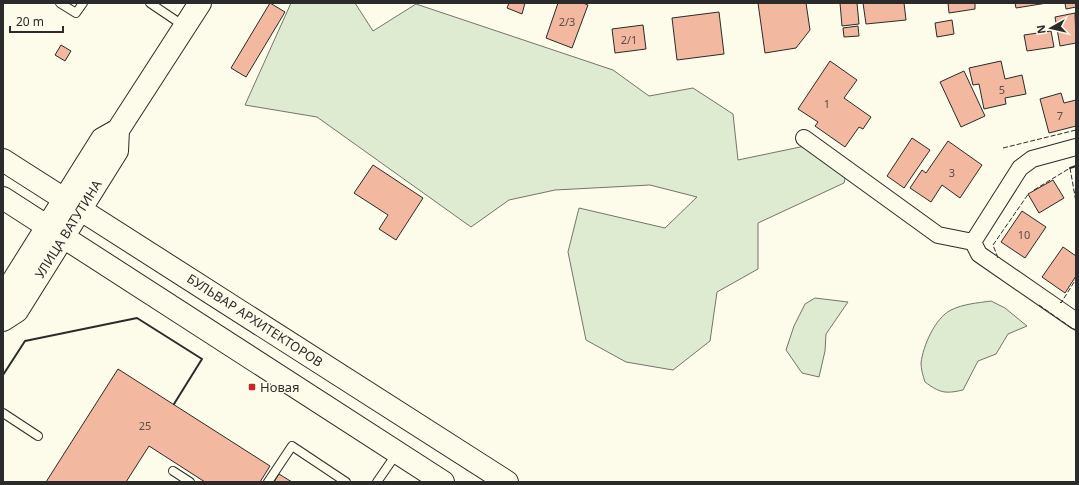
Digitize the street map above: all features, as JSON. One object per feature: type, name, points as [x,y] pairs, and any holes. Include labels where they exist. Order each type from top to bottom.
[{"type":"main road","name":"УЛИЦА ВАТУТИНА","points":[[3,297],[55,232],[73,204],[117,151],[118,130],[200,3]]},
{"type":"main road","name":"БУЛЬВАР АРХИТЕКТОРОВ","points":[[3,160],[507,482]]},
{"type":"main road","points":[[3,198],[443,482]]},
{"type":"main road","name":"УЛИЦА ВАТУТИНА","points":[[3,320],[17,311],[55,232]]},
{"type":"street","points":[[804,138],[938,235],[973,242]]},
{"type":"street","points":[[973,242],[1020,168],[1032,159],[1076,147]]},
{"type":"street","points":[[973,242],[979,254],[1076,321]]},
{"type":"lane","points":[[60,3],[76,14],[83,3]]},
{"type":"lane","points":[[150,3],[185,27]]},
{"type":"lane","points":[[3,413],[38,436]]},
{"type":"lane","points":[[268,482],[292,446],[346,482]]},
{"type":"lane","points":[[377,482],[397,452]]},
{"type":"lane","points":[[173,471],[190,482]]},
{"type":"green space","points":[[291,3],[355,3],[373,31],[416,4],[613,70],[649,96],[693,88],[733,114],[738,160],[805,146],[846,175],[844,183],[758,223],[758,269],[717,292],[710,341],[673,370],[626,362],[586,340],[568,252],[579,208],[665,228],[697,197],[650,185],[555,190],[509,200],[471,227],[317,117],[245,105]]},
{"type":"green space","points":[[815,298],[848,302],[826,334],[825,351],[819,377],[802,373],[786,350],[794,326],[805,304]]},
{"type":"green space","points":[[991,301],[1005,308],[1027,326],[1008,334],[996,354],[978,361],[963,390],[943,392],[925,382],[921,368],[922,356],[927,341],[940,319],[951,310],[960,306]]},
{"type":"building","points":[[270,3],[285,12],[246,77],[231,68]]},
{"type":"building","points":[[509,3],[525,3],[522,14],[507,8]]},
{"type":"building","points":[[558,3],[583,3],[588,5],[572,48],[546,38]]},
{"type":"building","points":[[758,3],[806,3],[810,30],[796,48],[765,53]]},
{"type":"building","points":[[840,3],[857,3],[859,24],[842,26]]},
{"type":"building","points":[[863,3],[904,3],[906,20],[866,24]]},
{"type":"building","points":[[948,3],[975,3],[975,9],[949,13]]},
{"type":"building","points":[[1015,3],[1047,3],[1016,8]]},
{"type":"building","points":[[1065,3],[1076,3],[1076,7],[1066,9]]},
{"type":"building","points":[[719,12],[724,54],[677,60],[672,18]]},
{"type":"building","points":[[1075,13],[1076,43],[1060,46],[1055,17]]},
{"type":"building","points":[[952,20],[954,34],[937,37],[935,23]]},
{"type":"building","points":[[643,25],[646,49],[615,53],[612,29]]},
{"type":"building","points":[[858,26],[859,36],[844,37],[843,28]]},
{"type":"building","points":[[1051,31],[1054,47],[1027,51],[1024,35]]},
{"type":"building","points":[[61,45],[71,51],[65,61],[55,55]]},
{"type":"building","points":[[830,61],[857,80],[844,98],[871,117],[863,129],[859,127],[845,147],[815,126],[818,122],[798,109]]},
{"type":"building","points":[[1001,61],[1005,79],[1022,75],[1026,94],[1005,98],[1006,104],[984,109],[979,84],[973,85],[969,68]]},
{"type":"building","points":[[964,71],[985,116],[961,127],[940,82]]},
{"type":"building","points":[[1061,93],[1064,103],[1076,100],[1076,126],[1049,133],[1040,99]]},
{"type":"building","points":[[912,138],[930,150],[904,188],[887,176]]},
{"type":"building","points":[[948,141],[982,165],[960,198],[942,185],[931,202],[910,188],[922,170],[926,173]]},
{"type":"building","points":[[373,165],[423,198],[396,240],[379,229],[388,215],[354,193]]},
{"type":"building","points":[[1053,180],[1064,198],[1039,213],[1028,194]]},
{"type":"building","points":[[1022,211],[1046,227],[1025,258],[1001,242]]},
{"type":"building","points":[[1063,247],[1076,256],[1076,276],[1065,293],[1042,277]]},
{"type":"building","points":[[118,369],[270,466],[260,482],[205,482],[149,446],[126,482],[46,482]]},
{"type":"building","points":[[279,474],[292,482],[274,482]]},
{"type":"fence","points":[[1003,148],[1076,130]]},
{"type":"fence","points":[[1034,190],[1070,168],[1076,202]]},
{"type":"fence","points":[[998,258],[993,245],[1029,193]]},
{"type":"fence","points":[[1060,302],[1061,303],[1076,279]]},
{"type":"fence","points":[[1039,305],[1076,331]]},
{"type":"wall","points":[[1070,168],[1076,166]]},
{"type":"wall","points":[[3,375],[25,341],[137,318],[202,359],[174,404]]},
{"type":"place","name":"Новая","points":[[252,387]]}]
